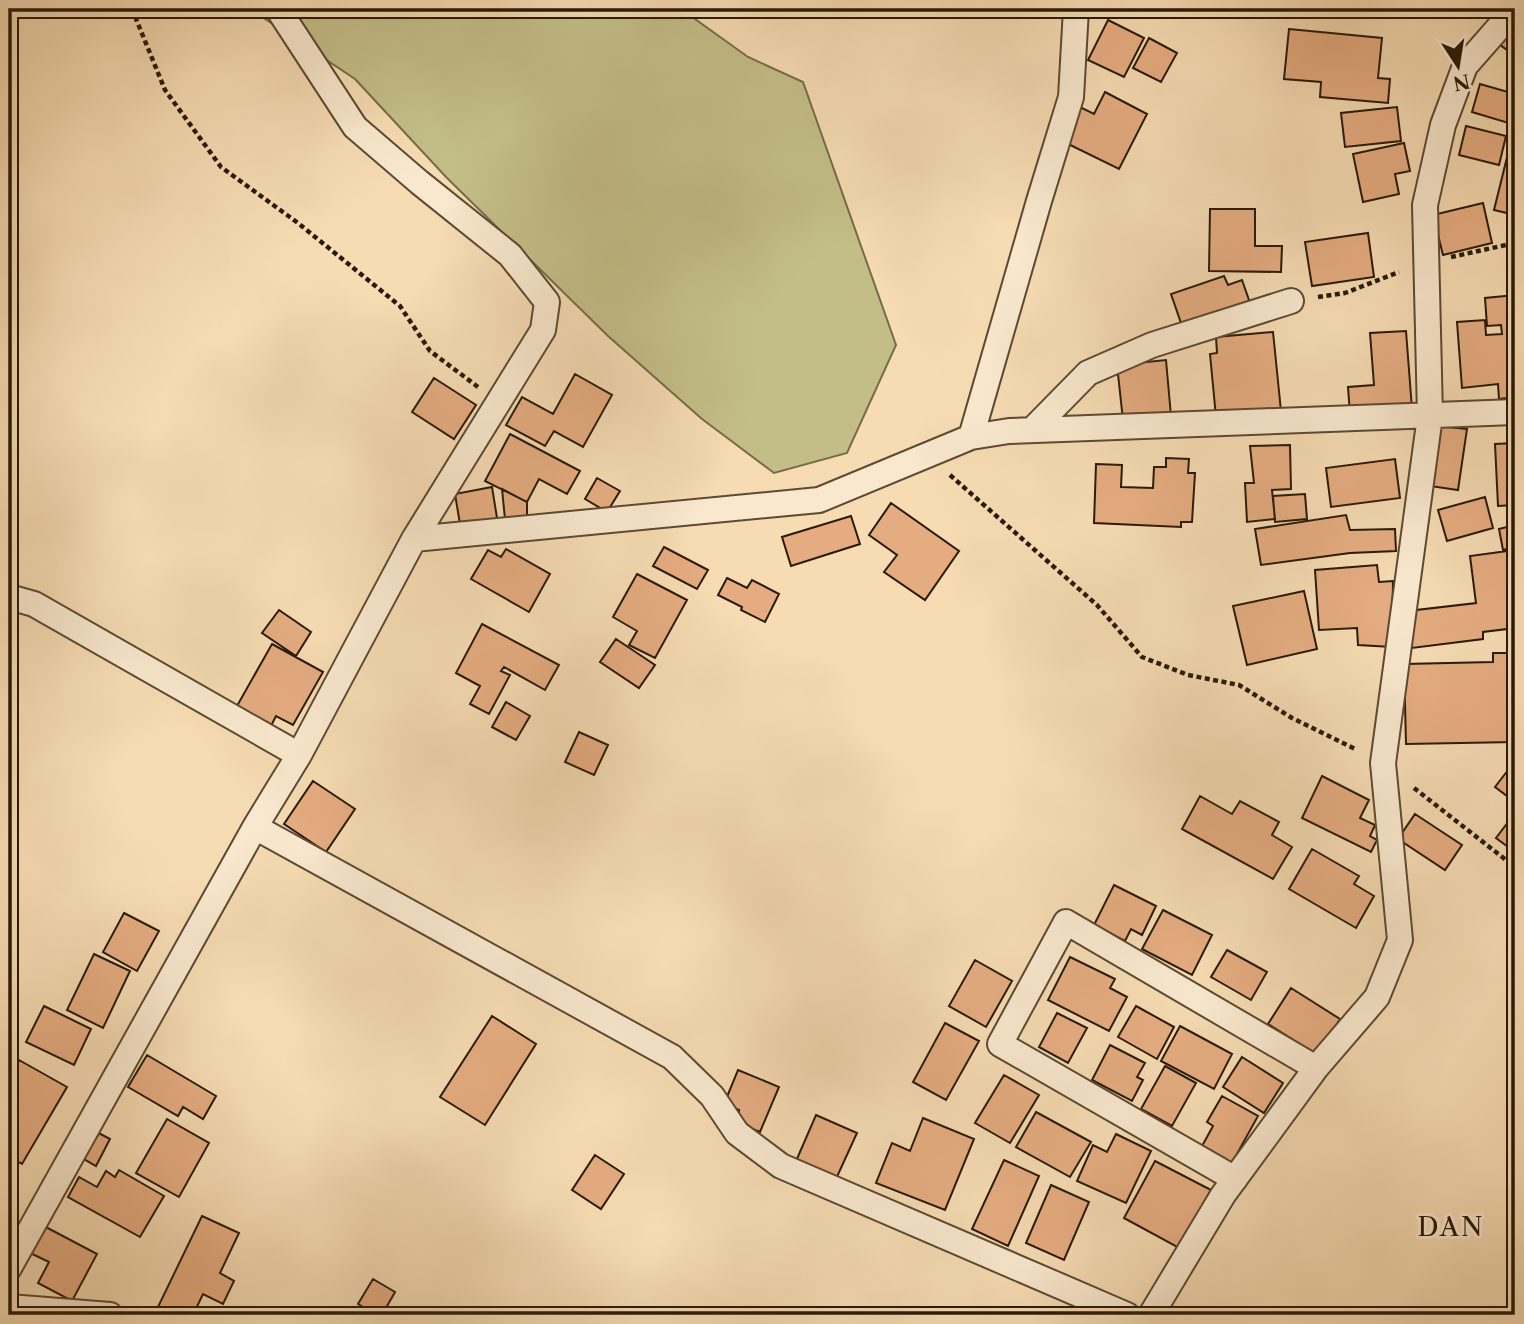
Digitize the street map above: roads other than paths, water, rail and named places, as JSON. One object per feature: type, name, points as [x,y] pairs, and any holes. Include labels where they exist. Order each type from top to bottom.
[{"type":"street","points":[[9,1268],[255,827],[299,755],[414,539],[543,330],[547,302],[510,255],[355,127],[278,9]]},
{"type":"street","points":[[971,437],[1071,97],[1076,9]]},
{"type":"street","points":[[1151,1315],[1223,1195],[1316,1068],[1377,997],[1401,940],[1383,763],[1430,416],[1425,205],[1443,125],[1465,66],[1515,9]]},
{"type":"street","points":[[1034,428],[1088,373],[1152,345],[1290,301]]},
{"type":"street","points":[[414,539],[818,500],[971,437],[1034,428],[1515,412]]},
{"type":"street","points":[[9,597],[34,604],[299,755]]},
{"type":"street","points":[[255,827],[672,1057],[712,1096],[737,1133],[781,1166],[1127,1315]]},
{"type":"street","points":[[1235,1179],[1000,1044],[1066,922],[1316,1068]]},
{"type":"street","points":[[9,1307],[110,1315]]},
{"type":"district","name":"DAN","points":[[1451,1227]]}]
